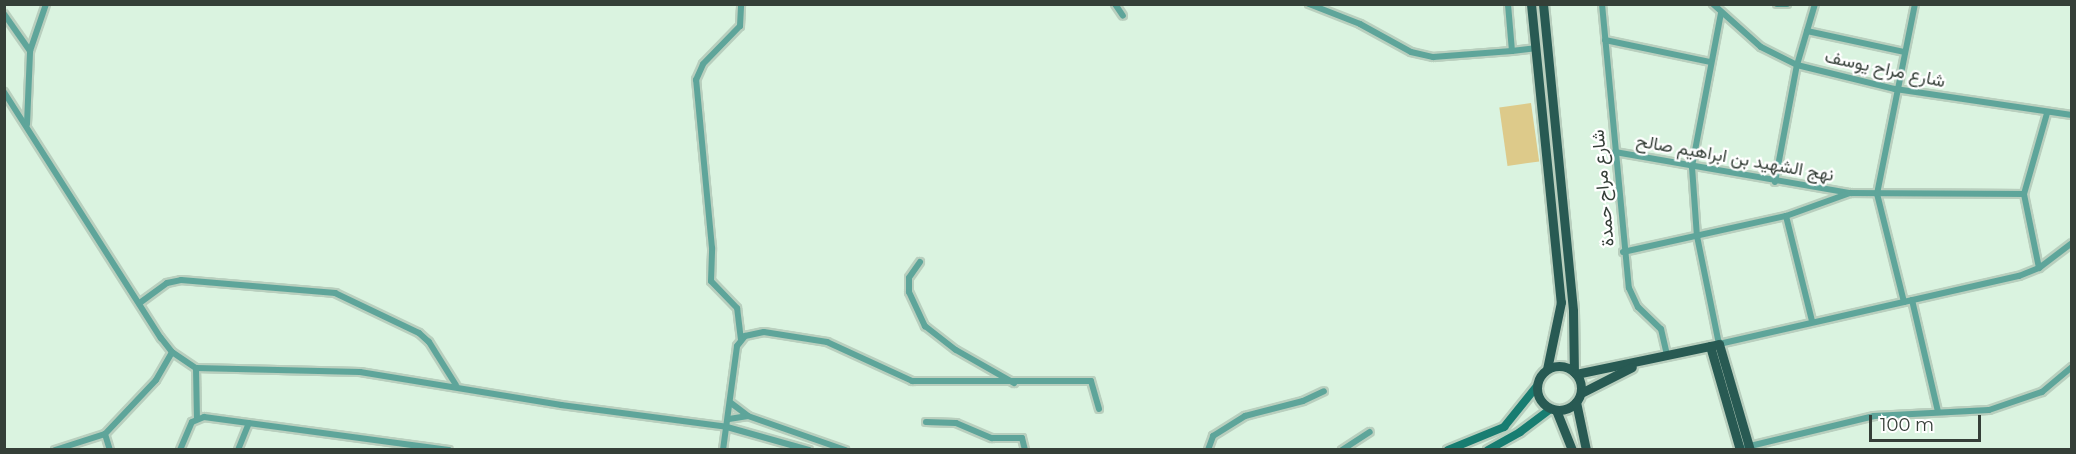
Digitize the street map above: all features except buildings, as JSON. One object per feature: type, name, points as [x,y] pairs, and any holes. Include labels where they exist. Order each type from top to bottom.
[{"type":"main road","points":[[1448,450],[1504,427],[1537,386],[1547,369],[1561,302],[1531,4]]},
{"type":"main road","points":[[1543,4],[1573,311],[1575,373],[1581,393]]},
{"type":"main road","points":[[1547,369],[1564,366],[1575,373],[1642,363],[1715,345],[1745,448]]},
{"type":"main road","points":[[1586,450],[1576,402],[1581,393],[1642,363]]},
{"type":"main road","points":[[1537,386],[1540,400],[1553,410],[1572,450]]},
{"type":"main road","points":[[1488,450],[1553,410],[1576,402]]},
{"type":"street","points":[[27,124],[30,51],[46,4]]},
{"type":"street","points":[[723,450],[731,403],[733,360],[741,340],[737,308],[711,281],[712,248],[696,80],[703,64],[741,26],[741,4]]},
{"type":"street","points":[[1115,4],[1124,16]]},
{"type":"street","points":[[1310,4],[1360,24],[1421,56],[1535,48]]},
{"type":"street","points":[[1508,4],[1512,51]]},
{"type":"street","name":"شارع مراح حمدة","points":[[1602,4],[1623,252],[1632,298],[1661,329],[1667,357]]},
{"type":"street","name":"شارع مراح يوسف","points":[[1713,4],[1761,47],[1797,66],[1895,89],[2047,113],[2072,114]]},
{"type":"street","points":[[1777,4],[1787,4]]},
{"type":"street","points":[[1775,182],[1797,66],[1815,4]]},
{"type":"street","points":[[1904,302],[1877,194],[1895,89],[1915,4]]},
{"type":"street","points":[[1721,13],[1692,167],[1697,236],[1715,345],[1812,321],[2019,276],[2039,268],[2072,243]]},
{"type":"street","points":[[4,14],[30,51]]},
{"type":"street","points":[[1807,31],[1904,52]]},
{"type":"street","points":[[1605,40],[1710,62]]},
{"type":"street","points":[[4,92],[27,124],[172,352],[196,368],[360,372],[561,405],[728,423],[809,450]]},
{"type":"street","points":[[2039,268],[2024,194],[2047,113]]},
{"type":"street","name":"نهج الشهيد بن ابراهيم صالح","points":[[1615,152],[1775,182],[1850,193],[2024,194]]},
{"type":"street","points":[[1623,252],[1786,216],[1850,193]]},
{"type":"street","points":[[1786,216],[1812,321]]},
{"type":"street","points":[[920,262],[909,278],[909,292],[925,326],[956,350],[1015,383]]},
{"type":"street","points":[[141,302],[167,283],[181,280],[335,293],[419,333],[429,342],[456,386]]},
{"type":"street","points":[[1912,300],[1938,412]]},
{"type":"street","points":[[741,340],[764,332],[827,342],[912,381],[1015,383],[1091,381],[1099,409]]},
{"type":"street","points":[[55,450],[105,434],[156,380],[172,352]]},
{"type":"street","points":[[1745,448],[1874,416],[1989,410],[2042,392],[2072,367]]},
{"type":"street","points":[[180,450],[197,418],[196,368]]},
{"type":"street","points":[[1208,450],[1213,436],[1228,424],[1324,391]]},
{"type":"street","points":[[731,403],[748,416],[845,450]]},
{"type":"street","points":[[728,423],[748,416]]},
{"type":"street","points":[[197,418],[406,442],[449,450]]},
{"type":"street","points":[[926,422],[956,423],[992,438],[1022,438],[1025,450]]},
{"type":"street","points":[[238,450],[249,423]]},
{"type":"street","points":[[1342,450],[1370,432]]},
{"type":"street","points":[[105,434],[110,450]]},
{"type":"street","points":[[398,450],[406,442]]},
{"type":"shaded area","points":[[1531,103],[1539,161],[1508,166],[1499,107]]}]
